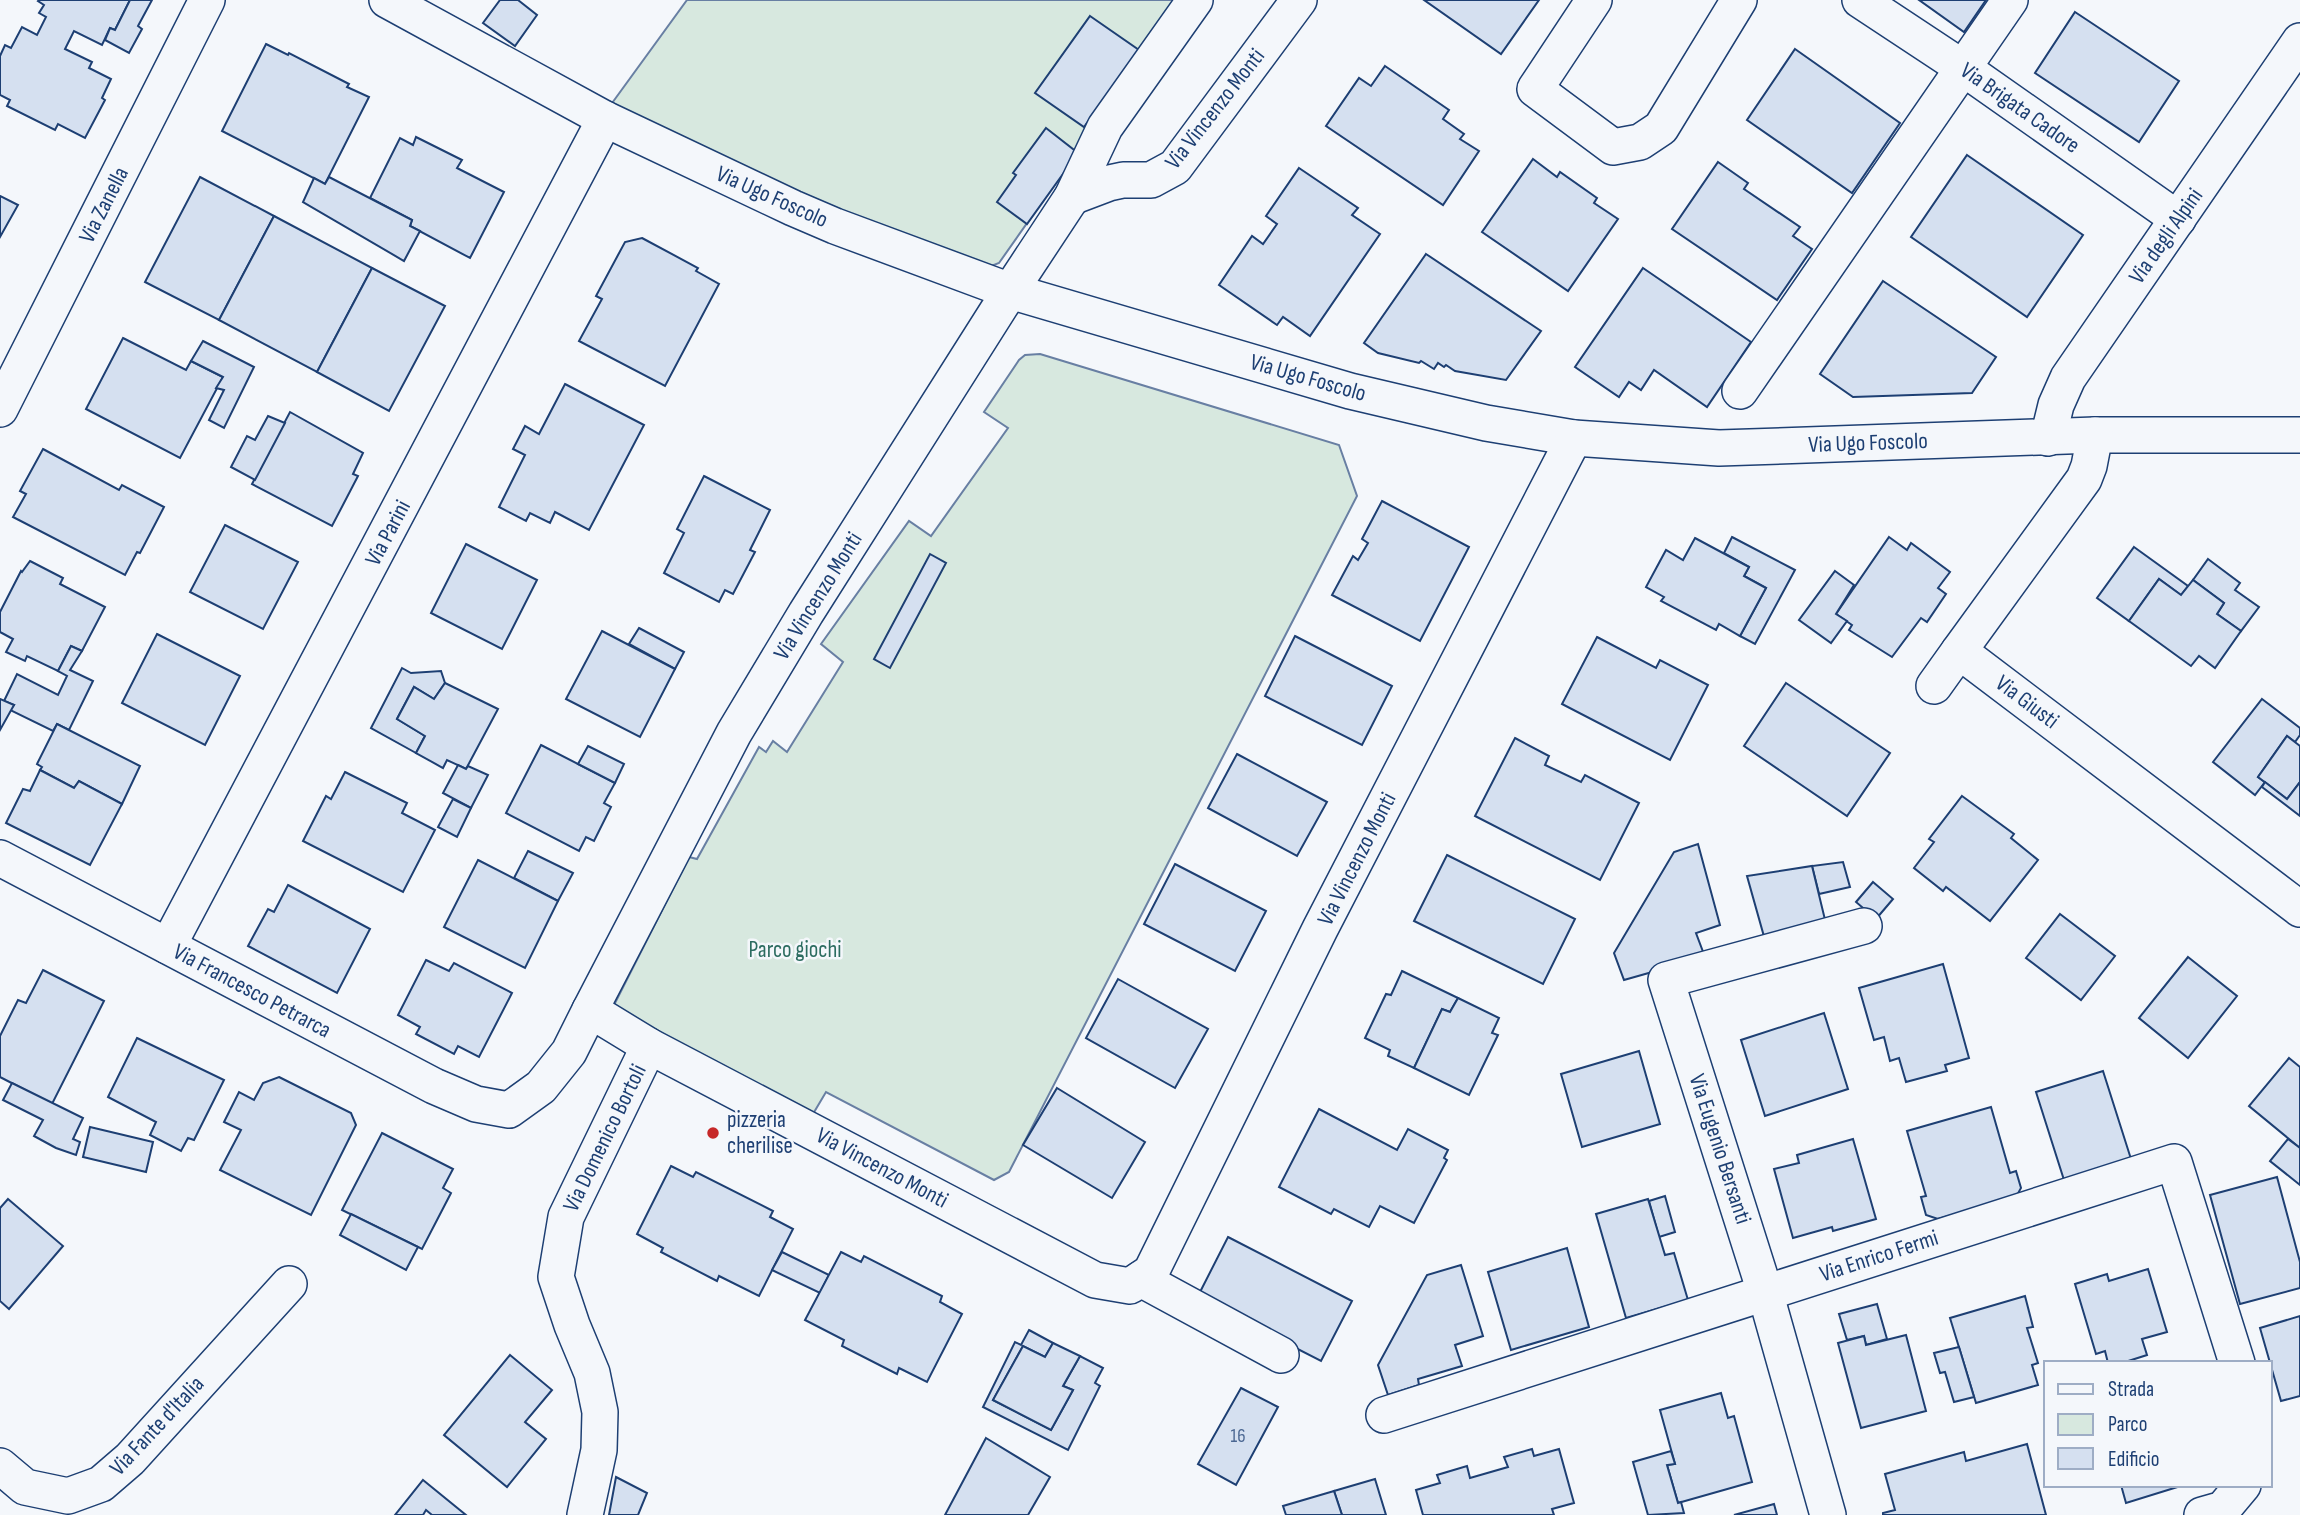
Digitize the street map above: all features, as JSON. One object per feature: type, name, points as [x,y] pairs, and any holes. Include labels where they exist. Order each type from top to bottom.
[{"type":"street","name":"Via Zanella","points":[[0,409],[207,0]]},
{"type":"street","name":"Via Ugo Foscolo","points":[[387,0],[605,120],[793,208],[1010,291],[1350,391],[1486,423],[1574,438],[1719,448],[2095,435],[2300,436]]},
{"type":"street","name":"Via Vincenzo Monti","points":[[509,1110],[541,1087],[569,1052],[734,733],[806,613],[1072,197],[1105,127],[1195,0]]},
{"type":"street","name":"Via Vincenzo Monti","points":[[1072,197],[1109,183],[1151,180],[1161,177],[1175,167],[1299,0]]},
{"type":"street","points":[[1594,0],[1535,89],[1613,147],[1640,142],[1661,128],[1739,0]]},
{"type":"street","name":"Via Brigata Cadore","points":[[1860,0],[1963,68],[2178,219]]},
{"type":"street","points":[[1740,391],[2010,0]]},
{"type":"street","name":"Via degli Alpini","points":[[2048,438],[2056,405],[2068,378],[2300,40]]},
{"type":"street","name":"Via Parini","points":[[169,946],[605,120]]},
{"type":"street","points":[[1105,127],[1107,147],[1122,169],[1134,180]]},
{"type":"street","points":[[1934,686],[2084,479],[2095,435]]},
{"type":"street","name":"Via Vincenzo Monti","points":[[590,1010],[649,1046],[1095,1280],[1130,1286],[1151,1272],[1320,929],[1574,438]]},
{"type":"street","name":"Via Giusti","points":[[1959,651],[2300,909]]},
{"type":"street","name":"Via Francesco Petrarca","points":[[0,858],[434,1086],[477,1104],[509,1110]]},
{"type":"street","name":"Via Eugenio Bersanti","points":[[1828,1515],[1765,1292],[1666,979],[1864,926]]},
{"type":"street","name":"Via Domenico Bortoli","points":[[585,1515],[599,1450],[600,1412],[592,1373],[556,1278],[566,1217],[649,1046]]},
{"type":"street","name":"Via Enrico Fermi","points":[[1384,1415],[2174,1162],[2236,1361]]},
{"type":"street","points":[[1141,1279],[1281,1355]]},
{"type":"street","name":"Via Fante d'Italia","points":[[0,1466],[25,1487],[68,1496],[101,1484],[130,1459],[289,1284]]},
{"type":"street","points":[[2210,1514],[2223,1509],[2241,1487]]},
{"type":"green space","points":[[687,0],[1184,0],[999,263],[981,270],[607,110]]},
{"type":"green space","name":"Parco giochi","points":[[1040,354],[1339,445],[1357,496],[1009,1172],[994,1180],[826,1092],[807,1124],[614,1005],[689,857],[697,859],[759,747],[766,752],[773,741],[787,752],[843,662],[821,644],[909,521],[931,536],[1008,428],[984,412],[1019,360],[1025,355]]},
{"type":"building","points":[[39,0],[130,0],[115,30],[110,28],[102,45],[74,31],[65,49],[92,62],[89,68],[111,79],[102,98],[105,100],[85,138],[58,124],[55,130],[7,106],[10,100],[0,95],[0,56],[5,45],[11,48],[22,27],[37,35],[46,17],[39,13],[44,5]]},
{"type":"building","points":[[130,0],[152,0],[138,26],[142,29],[129,53],[105,40],[110,28],[115,30]]},
{"type":"building","points":[[500,0],[518,0],[537,15],[515,46],[483,23]]},
{"type":"building","points":[[1424,0],[1539,0],[1501,54]]},
{"type":"building","points":[[1919,0],[1986,0],[1964,32]]},
{"type":"building","points":[[2075,12],[2179,81],[2139,142],[2035,73]]},
{"type":"building","points":[[1090,16],[1139,50],[1084,127],[1035,93]]},
{"type":"building","points":[[266,44],[288,55],[289,53],[369,97],[325,184],[222,131]]},
{"type":"building","points":[[1795,49],[1900,123],[1852,193],[1747,120]]},
{"type":"building","points":[[1385,66],[1449,110],[1443,119],[1464,134],[1460,139],[1479,151],[1443,205],[1326,126],[1359,78],[1371,86]]},
{"type":"building","points":[[1046,128],[1078,153],[1027,224],[997,202],[1016,175],[1013,173]]},
{"type":"building","points":[[416,137],[462,160],[457,168],[504,192],[470,258],[410,226],[412,220],[370,198],[400,138],[413,145]]},
{"type":"building","points":[[1967,155],[2083,235],[2027,317],[1911,237]]},
{"type":"building","points":[[1533,159],[1557,177],[1560,172],[1597,198],[1594,203],[1618,219],[1568,291],[1482,232]]},
{"type":"building","points":[[1718,162],[1748,183],[1744,189],[1800,227],[1793,236],[1812,249],[1777,300],[1672,229]]},
{"type":"building","points":[[1299,168],[1358,208],[1352,215],[1380,234],[1310,336],[1283,317],[1277,325],[1219,285],[1252,236],[1263,244],[1277,224],[1266,216]]},
{"type":"building","points":[[200,177],[274,216],[219,320],[145,282]]},
{"type":"building","points":[[329,177],[412,220],[410,226],[420,231],[404,261],[303,202],[314,178],[325,184]]},
{"type":"building","points":[[0,196],[18,205],[0,237]]},
{"type":"building","points":[[274,216],[372,268],[317,372],[219,320]]},
{"type":"building","points":[[642,238],[698,268],[696,271],[719,284],[665,386],[579,341],[602,299],[596,296],[625,242]]},
{"type":"building","points":[[1426,254],[1541,331],[1506,380],[1455,371],[1438,363],[1434,369],[1421,361],[1419,363],[1378,353],[1364,343]]},
{"type":"building","points":[[372,268],[445,306],[389,411],[317,372]]},
{"type":"building","points":[[1643,268],[1751,342],[1707,407],[1654,370],[1641,390],[1629,382],[1619,397],[1575,367]]},
{"type":"building","points":[[1883,281],[1996,357],[1972,393],[1853,397],[1820,374]]},
{"type":"building","points":[[123,338],[186,370],[191,361],[223,377],[180,458],[86,409]]},
{"type":"building","points":[[203,341],[254,367],[224,428],[209,420],[224,390],[216,388],[223,377],[191,361]]},
{"type":"building","points":[[565,384],[644,425],[589,530],[555,512],[550,523],[530,513],[526,521],[499,507],[525,455],[513,449],[525,426],[539,434]]},
{"type":"building","points":[[290,412],[363,453],[353,474],[358,476],[332,526],[252,484]]},
{"type":"building","points":[[268,416],[285,423],[255,480],[231,467],[247,436],[255,440]]},
{"type":"building","points":[[43,449],[119,490],[122,485],[164,507],[125,575],[13,517],[26,494],[20,491]]},
{"type":"building","points":[[704,476],[770,510],[750,550],[755,552],[733,594],[725,590],[719,602],[664,573],[684,533],[677,529]]},
{"type":"building","points":[[1382,501],[1469,547],[1420,641],[1332,595],[1353,556],[1358,560],[1368,543],[1362,539]]},
{"type":"building","points":[[225,525],[298,562],[263,629],[190,592]]},
{"type":"building","points":[[1732,537],[1795,570],[1755,644],[1740,636],[1766,588],[1744,576],[1749,567],[1724,553]]},
{"type":"building","points":[[1889,537],[1907,550],[1911,543],[1950,572],[1938,588],[1946,594],[1927,622],[1921,618],[1892,657],[1849,630],[1852,625],[1836,614]]},
{"type":"building","points":[[1695,538],[1749,567],[1744,576],[1766,588],[1740,636],[1719,624],[1716,630],[1661,601],[1664,597],[1646,587],[1666,550],[1683,560]]},
{"type":"building","points":[[466,544],[537,580],[502,649],[431,613]]},
{"type":"building","points":[[2134,547],[2188,586],[2181,595],[2159,579],[2129,621],[2097,598]]},
{"type":"building","points":[[930,554],[946,563],[890,668],[874,659]]},
{"type":"building","points":[[2208,559],[2240,583],[2235,590],[2259,607],[2241,631],[2217,614],[2224,603],[2193,580]]},
{"type":"building","points":[[30,561],[63,578],[60,584],[105,607],[82,651],[71,646],[58,671],[27,656],[25,661],[6,652],[13,639],[0,632],[0,612],[21,571]]},
{"type":"building","points":[[1835,571],[1854,585],[1836,614],[1847,621],[1831,643],[1799,620]]},
{"type":"building","points":[[2159,579],[2181,595],[2193,580],[2224,603],[2217,614],[2241,631],[2215,668],[2199,656],[2191,666],[2129,621]]},
{"type":"building","points":[[639,628],[684,652],[675,669],[629,644]]},
{"type":"building","points":[[602,631],[675,669],[640,737],[566,699]]},
{"type":"building","points":[[157,634],[240,676],[205,745],[122,703]]},
{"type":"building","points":[[1295,636],[1392,686],[1362,745],[1265,696]]},
{"type":"building","points":[[1597,637],[1656,668],[1660,660],[1708,685],[1670,760],[1562,704]]},
{"type":"building","points":[[71,646],[82,651],[70,670],[93,681],[69,730],[57,724],[53,731],[10,710],[14,705],[4,701],[17,674],[58,695],[67,676],[58,671]]},
{"type":"building","points":[[402,668],[411,673],[441,671],[445,683],[434,699],[414,687],[397,719],[425,736],[416,753],[371,728]]},
{"type":"building","points":[[445,683],[498,709],[466,769],[447,760],[443,768],[416,753],[425,736],[397,719],[414,687],[434,699]]},
{"type":"building","points":[[1786,683],[1890,753],[1847,816],[1744,746]]},
{"type":"building","points":[[0,699],[14,705],[0,730]]},
{"type":"building","points":[[2262,699],[2300,728],[2300,735],[2295,742],[2287,736],[2258,777],[2265,782],[2255,795],[2213,762]]},
{"type":"building","points":[[57,724],[140,766],[122,804],[79,781],[74,788],[40,770],[42,767],[37,764]]},
{"type":"building","points":[[2287,736],[2300,746],[2300,782],[2287,799],[2258,777]]},
{"type":"building","points":[[1515,738],[1549,756],[1545,765],[1581,782],[1585,775],[1639,803],[1600,880],[1475,816]]},
{"type":"building","points":[[541,745],[615,783],[604,803],[611,807],[594,841],[586,837],[579,851],[506,813]]},
{"type":"building","points":[[588,746],[624,764],[615,783],[578,764]]},
{"type":"building","points":[[1237,754],[1327,802],[1297,856],[1208,808]]},
{"type":"building","points":[[458,765],[466,769],[468,766],[488,775],[471,808],[443,793]]},
{"type":"building","points":[[40,770],[74,788],[79,781],[122,804],[90,865],[6,823],[23,789],[30,791]]},
{"type":"building","points":[[345,772],[407,803],[402,813],[435,830],[403,892],[303,841],[326,796],[331,799]]},
{"type":"building","points":[[2265,782],[2287,799],[2300,782],[2300,816],[2262,787]]},
{"type":"building","points":[[1962,796],[2014,834],[2011,838],[2038,860],[1990,921],[1946,887],[1943,891],[1914,868],[1934,842],[1929,839]]},
{"type":"building","points":[[453,799],[471,808],[457,837],[438,827]]},
{"type":"building","points":[[1698,844],[1720,925],[1696,933],[1705,957],[1624,980],[1614,953],[1674,852]]},
{"type":"building","points":[[528,851],[573,873],[558,901],[514,878]]},
{"type":"building","points":[[1447,855],[1575,919],[1543,984],[1414,921]]},
{"type":"building","points":[[478,860],[558,901],[525,968],[444,927]]},
{"type":"building","points":[[1843,862],[1850,887],[1819,894],[1812,866]]},
{"type":"building","points":[[1175,864],[1266,911],[1235,971],[1144,924]]},
{"type":"building","points":[[1812,866],[1827,928],[1765,940],[1747,876]]},
{"type":"building","points":[[1873,882],[1893,899],[1876,919],[1856,902]]},
{"type":"building","points":[[288,885],[370,929],[337,993],[248,946],[268,909],[274,912]]},
{"type":"building","points":[[2060,914],[2115,956],[2081,1000],[2026,958]]},
{"type":"building","points":[[2188,957],[2237,996],[2188,1058],[2139,1018]]},
{"type":"building","points":[[426,960],[449,971],[454,963],[512,993],[479,1057],[458,1046],[454,1054],[416,1034],[420,1027],[398,1015]]},
{"type":"building","points":[[1943,964],[1969,1058],[1945,1065],[1947,1071],[1906,1082],[1899,1058],[1890,1061],[1884,1037],[1874,1040],[1859,988]]},
{"type":"building","points":[[43,970],[104,1001],[52,1104],[0,1077],[0,1036],[18,1000],[26,1003]]},
{"type":"building","points":[[1402,971],[1458,998],[1450,1012],[1442,1009],[1414,1068],[1388,1056],[1390,1050],[1365,1038],[1386,994],[1391,995]]},
{"type":"building","points":[[1118,979],[1208,1029],[1175,1088],[1086,1038]]},
{"type":"building","points":[[1458,998],[1499,1018],[1492,1033],[1498,1035],[1469,1095],[1414,1068],[1442,1009],[1450,1012]]},
{"type":"building","points":[[1824,1013],[1848,1089],[1765,1116],[1741,1040]]},
{"type":"building","points":[[137,1038],[224,1080],[194,1140],[188,1138],[181,1151],[150,1135],[156,1122],[108,1097]]},
{"type":"building","points":[[1639,1051],[1660,1124],[1582,1147],[1561,1074]]},
{"type":"building","points":[[2289,1058],[2300,1067],[2300,1148],[2249,1106]]},
{"type":"building","points":[[2103,1071],[2131,1159],[2064,1180],[2036,1092]]},
{"type":"building","points":[[279,1077],[351,1113],[356,1125],[311,1215],[220,1170],[241,1130],[224,1122],[239,1092],[254,1100],[263,1083]]},
{"type":"building","points":[[12,1083],[83,1118],[73,1139],[80,1142],[76,1155],[34,1136],[43,1120],[3,1100]]},
{"type":"building","points":[[1057,1088],[1145,1142],[1112,1198],[1023,1145]]},
{"type":"building","points":[[1991,1107],[2010,1173],[2016,1171],[2021,1188],[2016,1197],[1938,1219],[1926,1215],[1921,1197],[1926,1196],[1907,1131]]},
{"type":"building","points":[[1319,1109],[1397,1150],[1408,1129],[1448,1150],[1444,1158],[1447,1160],[1414,1223],[1380,1206],[1369,1227],[1334,1209],[1331,1214],[1279,1187]]},
{"type":"building","points":[[90,1127],[153,1142],[146,1172],[83,1157]]},
{"type":"building","points":[[382,1133],[453,1169],[443,1188],[451,1193],[422,1249],[342,1210]]},
{"type":"building","points":[[1853,1139],[1876,1219],[1833,1231],[1832,1227],[1793,1238],[1774,1169],[1799,1163],[1797,1155]]},
{"type":"building","points":[[2288,1139],[2300,1148],[2300,1185],[2270,1161]]},
{"type":"building","points":[[671,1166],[693,1177],[696,1172],[773,1211],[770,1217],[793,1229],[759,1296],[719,1276],[717,1281],[661,1252],[663,1248],[637,1234]]},
{"type":"building","points":[[2277,1177],[2300,1262],[2300,1288],[2240,1304],[2210,1195]]},
{"type":"building","points":[[1665,1196],[1675,1232],[1659,1237],[1649,1201]]},
{"type":"building","points":[[8,1199],[63,1246],[9,1309],[0,1301],[0,1208]]},
{"type":"building","points":[[1648,1199],[1665,1255],[1674,1253],[1688,1300],[1626,1318],[1596,1214]]},
{"type":"building","points":[[351,1214],[418,1247],[406,1270],[340,1235]]},
{"type":"building","points":[[1228,1237],[1352,1301],[1321,1361],[1284,1342],[1286,1338],[1235,1311],[1198,1296]]},
{"type":"building","points":[[1567,1248],[1589,1327],[1511,1350],[1488,1272]]},
{"type":"building","points":[[782,1252],[829,1275],[820,1293],[772,1270]]},
{"type":"building","points":[[841,1252],[861,1262],[864,1256],[942,1296],[940,1302],[962,1314],[927,1382],[899,1368],[897,1374],[842,1346],[844,1340],[805,1320]]},
{"type":"building","points":[[1461,1265],[1483,1336],[1455,1345],[1462,1366],[1418,1379],[1419,1385],[1388,1395],[1378,1365],[1427,1275]]},
{"type":"building","points":[[2148,1269],[2167,1332],[2142,1339],[2147,1355],[2128,1361],[2108,1361],[2105,1351],[2096,1354],[2075,1284],[2107,1274],[2109,1281]]},
{"type":"building","points":[[2025,1296],[2033,1327],[2027,1328],[2038,1363],[2032,1365],[2038,1385],[1976,1403],[1950,1318]]},
{"type":"building","points":[[1877,1304],[1887,1339],[1866,1345],[1864,1336],[1847,1340],[1839,1314]]},
{"type":"building","points":[[2300,1316],[2300,1396],[2281,1401],[2272,1361],[2269,1361],[2260,1328]]},
{"type":"building","points":[[1029,1330],[1053,1343],[1045,1357],[1023,1346],[993,1400],[1051,1430],[1073,1390],[1063,1386],[1080,1356],[1103,1368],[1095,1383],[1100,1386],[1068,1450],[983,1407],[1015,1342],[1021,1345]]},
{"type":"building","points":[[1906,1335],[1926,1411],[1861,1428],[1838,1343],[1864,1336],[1866,1345]]},
{"type":"building","points":[[1053,1343],[1080,1356],[1063,1386],[1073,1390],[1051,1430],[993,1400],[1023,1346],[1045,1357]]},
{"type":"building","points":[[1959,1347],[1974,1397],[1954,1402],[1945,1372],[1940,1373],[1934,1353]]},
{"type":"building","points":[[510,1355],[552,1390],[525,1422],[546,1439],[507,1487],[444,1435]]},
{"type":"building","points":[[1241,1388],[1278,1407],[1236,1485],[1198,1464]]},
{"type":"building","points":[[1721,1393],[1728,1418],[1734,1416],[1752,1482],[1678,1503],[1667,1465],[1675,1464],[1660,1410]]},
{"type":"building","points":[[986,1438],[1050,1477],[1028,1515],[945,1515]]},
{"type":"building","points":[[2027,1444],[2046,1515],[1883,1515],[1895,1510],[1885,1474],[1964,1452],[1966,1461]]},
{"type":"building","points":[[1532,1449],[1534,1456],[1559,1449],[1574,1503],[1552,1509],[1554,1515],[1423,1515],[1416,1490],[1440,1483],[1437,1475],[1467,1466],[1470,1478],[1508,1467],[1504,1457]]},
{"type":"building","points":[[1671,1451],[1675,1464],[1667,1465],[1678,1503],[1681,1502],[1684,1513],[1648,1515],[1633,1462]]},
{"type":"building","points":[[616,1477],[647,1493],[638,1515],[609,1515]]},
{"type":"building","points":[[1375,1479],[1386,1515],[1342,1515],[1334,1491]]},
{"type":"building","points":[[423,1480],[466,1515],[432,1515],[426,1510],[423,1515],[395,1515]]},
{"type":"building","points":[[2122,1487],[2178,1487],[2126,1503]]},
{"type":"building","points":[[1334,1491],[1342,1515],[1286,1515],[1283,1506]]},
{"type":"building","points":[[1774,1504],[1777,1515],[1734,1515]]},
{"type":"place","name":"pizzeria cherilise","points":[[713,1133]]}]
